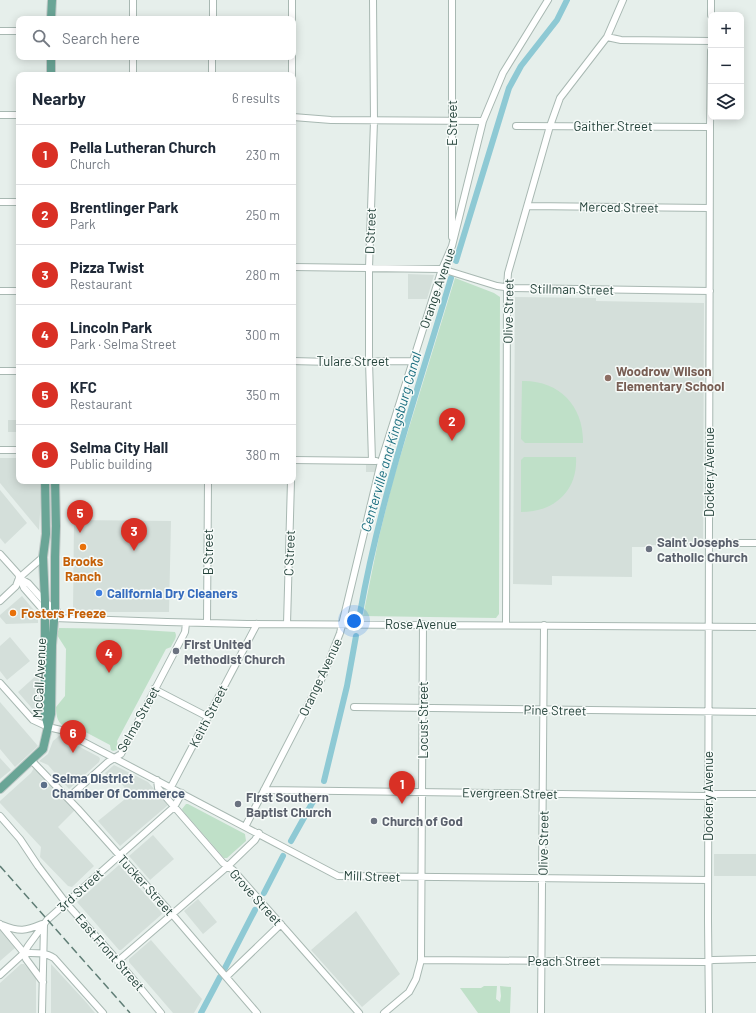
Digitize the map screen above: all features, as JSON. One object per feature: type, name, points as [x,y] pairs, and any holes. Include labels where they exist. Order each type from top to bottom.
[{"type":"main road","points":[[51,16],[52,0]]},
{"type":"main road","points":[[51,60],[51,72]]},
{"type":"main road","name":"McCall Avenue","points":[[45,484],[46,534],[43,556],[45,602],[44,713],[48,727]]},
{"type":"main road","name":"McCall Avenue","points":[[48,727],[51,714],[52,646],[57,615],[54,575],[56,526],[55,484]]},
{"type":"main road","points":[[0,789],[43,749],[48,727]]},
{"type":"street","points":[[133,0],[133,16]]},
{"type":"street","points":[[213,0],[213,16]]},
{"type":"street","points":[[292,0],[292,16]]},
{"type":"street","name":"D Street","points":[[372,461],[369,361],[369,268],[374,120],[373,0]]},
{"type":"street","name":"E Street","points":[[452,0],[452,246]]},
{"type":"street","name":"Orange Avenue","points":[[246,827],[323,676],[342,625],[381,462],[442,269],[452,246],[484,121],[503,74],[548,0]]},
{"type":"street","name":"Olive Street","points":[[506,625],[508,273],[557,105],[564,92],[607,36],[623,0]]},
{"type":"street","points":[[711,0],[711,12]]},
{"type":"street","points":[[0,31],[16,31]]},
{"type":"street","points":[[607,36],[621,40],[708,41]]},
{"type":"street","points":[[133,60],[133,72]]},
{"type":"street","points":[[212,60],[212,72]]},
{"type":"street","points":[[292,60],[292,72]]},
{"type":"street","name":"Dockery Avenue","points":[[709,1013],[708,712],[711,84]]},
{"type":"street","points":[[0,115],[16,115]]},
{"type":"street","points":[[296,117],[331,120],[484,121]]},
{"type":"street","name":"Gaither Street","points":[[516,126],[710,127]]},
{"type":"street","points":[[0,202],[16,202]]},
{"type":"street","name":"Merced Street","points":[[528,206],[709,208]]},
{"type":"street","name":"Stillman Street","points":[[296,267],[442,269],[507,288],[710,291]]},
{"type":"street","points":[[0,291],[16,291]]},
{"type":"street","name":"Tulare Street","points":[[296,361],[328,363],[413,361]]},
{"type":"street","points":[[0,371],[16,371]]},
{"type":"street","points":[[0,450],[16,450]]},
{"type":"street","points":[[296,460],[381,462]]},
{"type":"street","name":"B Street","points":[[207,623],[208,484]]},
{"type":"street","name":"C Street","points":[[287,624],[291,484]]},
{"type":"street","points":[[709,543],[756,543]]},
{"type":"street","points":[[0,554],[20,578],[24,588],[45,612],[57,615]]},
{"type":"street","points":[[0,601],[16,586],[20,578],[43,556]]},
{"type":"street","points":[[20,578],[28,583],[57,615]]},
{"type":"street","name":"Rose Avenue","points":[[57,615],[77,619],[186,623],[756,627]]},
{"type":"street","name":"Selma Street","points":[[68,798],[98,771],[121,754],[185,632],[186,623]]},
{"type":"street","name":"Keith Street","points":[[171,787],[257,624]]},
{"type":"street","name":"Locust Street","points":[[384,1013],[409,992],[416,979],[421,960],[423,624]]},
{"type":"street","name":"Olive Street","points":[[541,1013],[544,625]]},
{"type":"street","name":"Mill Street","points":[[0,683],[33,720],[48,727],[61,730],[259,833],[338,876],[708,880]]},
{"type":"street","points":[[154,689],[208,717]]},
{"type":"street","name":"Pine Street","points":[[354,707],[756,712]]},
{"type":"street","name":"Tucker Street","points":[[31,760],[68,798],[172,914],[257,1013]]},
{"type":"street","name":"Grove Street","points":[[157,780],[158,788],[174,807],[223,863],[233,870],[359,1013]]},
{"type":"street","name":"Evergreen Street","points":[[264,790],[543,794],[756,794]]},
{"type":"street","name":"3rd Street","points":[[0,975],[24,953],[44,923],[174,807],[182,793]]},
{"type":"street","name":"East Front Street","points":[[0,816],[20,839],[66,903],[118,960],[161,1013]]},
{"type":"street","points":[[118,960],[228,866],[255,840],[259,833]]},
{"type":"street","points":[[0,925],[22,931],[30,930],[44,923],[42,1013]]},
{"type":"street","points":[[226,977],[281,924]]},
{"type":"street","points":[[0,925],[24,953],[26,959],[43,982]]},
{"type":"street","points":[[24,953],[43,953],[54,958],[103,1013]]},
{"type":"street","name":"Peach Street","points":[[421,960],[708,961],[756,959]]},
{"type":"shaded area","points":[[408,274],[434,275],[427,299],[408,299]]},
{"type":"shaded area","points":[[515,297],[596,298],[596,301],[704,303],[703,546],[646,545],[646,547],[632,547],[632,577],[552,576],[552,585],[513,584]]},
{"type":"shaded area","points":[[8,420],[16,420],[16,432],[8,432]]},
{"type":"shaded area","points":[[0,458],[16,458],[16,484],[42,484],[39,530],[0,483]]},
{"type":"shaded area","points":[[366,465],[377,465],[375,472],[366,472]]},
{"type":"shaded area","points":[[0,490],[27,523],[5,544],[0,538]]},
{"type":"shaded area","points":[[74,520],[171,521],[169,612],[73,612]]},
{"type":"shaded area","points":[[22,596],[38,615],[38,623],[6,624],[0,615]]},
{"type":"shaded area","points":[[10,637],[30,661],[7,680],[0,671],[0,646]]},
{"type":"shaded area","points":[[39,673],[39,708],[36,713],[18,692]]},
{"type":"shaded area","points":[[0,702],[38,746],[15,767],[0,749]]},
{"type":"shaded area","points":[[59,736],[99,757],[100,759],[99,762],[69,789],[48,765],[39,761],[48,754],[53,741]]},
{"type":"shaded area","points":[[0,758],[11,770],[0,779]]},
{"type":"shaded area","points":[[114,765],[148,782],[168,805],[120,846],[98,821],[130,795],[118,779],[113,783],[105,773]]},
{"type":"shaded area","points":[[41,766],[56,780],[79,806],[58,827],[94,866],[72,887],[68,886],[40,857],[41,847],[0,803],[0,801],[31,773],[34,768]]},
{"type":"shaded area","points":[[153,835],[174,859],[150,880],[129,856]]},
{"type":"shaded area","points":[[714,854],[756,854],[756,876],[714,876]]},
{"type":"shaded area","points":[[119,865],[162,913],[121,950],[119,950],[77,902]]},
{"type":"shaded area","points":[[198,899],[217,922],[203,934],[184,911]]},
{"type":"shaded area","points":[[356,911],[400,974],[362,1007],[311,950]]},
{"type":"shaded area","points":[[0,930],[15,948],[0,961]]},
{"type":"shaded area","points":[[151,940],[202,999],[194,1013],[173,1013],[129,962],[129,959]]},
{"type":"shaded area","points":[[21,964],[24,964],[36,978],[36,1013],[0,1013],[0,983]]},
{"type":"shaded area","points":[[51,964],[86,1002],[95,1013],[51,1013]]},
{"type":"green space","points":[[455,278],[494,293],[500,297],[499,614],[496,618],[363,616],[379,537],[393,480]]},
{"type":"green space","points":[[522,381],[547,385],[558,390],[567,398],[574,407],[579,418],[583,443],[525,443],[521,439]]},
{"type":"green space","points":[[524,457],[576,457],[576,469],[573,480],[562,497],[553,504],[533,511],[521,512],[521,460]]},
{"type":"green space","points":[[59,628],[127,629],[175,632],[176,634],[176,638],[171,647],[166,649],[117,741],[117,750],[111,750],[110,745],[76,727],[66,727],[58,720],[56,707],[65,696],[66,649],[57,635]]},
{"type":"green space","points":[[186,804],[245,834],[246,841],[227,858],[224,858],[183,811],[182,809]]},
{"type":"green space","points":[[484,986],[497,986],[496,999],[500,1002],[500,986],[511,987],[510,1013],[478,1013],[460,988],[481,988]]},
{"type":"waterway","name":"Centerville and Kingsburg Canal","points":[[456,261],[509,88],[521,66],[557,20],[567,0]]},
{"type":"waterway","name":"Centerville and Kingsburg Canal","points":[[360,613],[368,570],[389,486],[451,278]]},
{"type":"waterway","name":"Centerville and Kingsburg Canal","points":[[324,781],[347,686],[356,636]]},
{"type":"waterway","name":"Centerville and Kingsburg Canal","points":[[291,841],[315,798]]},
{"type":"waterway","name":"Centerville and Kingsburg Canal","points":[[264,893],[283,856]]},
{"type":"waterway","name":"Centerville and Kingsburg Canal","points":[[225,968],[255,910]]},
{"type":"waterway","name":"Centerville and Kingsburg Canal","points":[[201,1013],[220,977]]},
{"type":"railway","points":[[0,866],[130,1013]]},
{"type":"place","name":"Woodrow Wilson Elementary School","points":[[608,378]]},
{"type":"place","name":"Brentlinger Park","points":[[452,441]]},
{"type":"place","name":"KFC","points":[[80,533]]},
{"type":"place","name":"Brooks Ranch","points":[[83,547]]},
{"type":"place","name":"Saint Josephs Catholic Church","points":[[649,549]]},
{"type":"place","name":"Pizza Twist","points":[[134,551]]},
{"type":"place","name":"California Dry Cleaners","points":[[99,593]]},
{"type":"place","name":"Fosters Freeze","points":[[13,613]]},
{"type":"place","name":"First United Methodist Church","points":[[176,651]]},
{"type":"place","name":"Lincoln Park","points":[[109,673]]},
{"type":"place","name":"Selma City Hall","points":[[73,753]]},
{"type":"place","name":"Selma District Chamber Of Commerce","points":[[44,785]]},
{"type":"place","name":"First Southern Baptist Church","points":[[238,804]]},
{"type":"place","name":"Pella Lutheran Church","points":[[402,804]]},
{"type":"place","name":"Church of God","points":[[374,821]]}]
